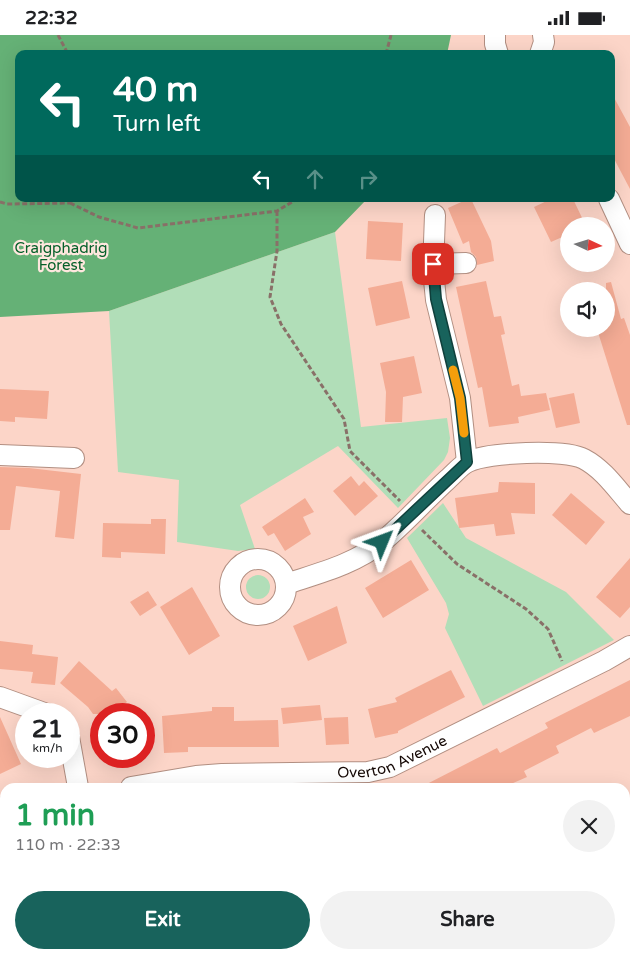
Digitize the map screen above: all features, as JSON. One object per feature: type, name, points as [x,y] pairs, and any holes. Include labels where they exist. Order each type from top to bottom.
[{"type":"street","points":[[496,35],[497,50]]},
{"type":"street","points":[[541,50],[544,42],[543,35]]},
{"type":"street","points":[[610,202],[630,244]]},
{"type":"street","points":[[435,215],[433,264],[436,299],[460,398],[467,462]]},
{"type":"street","points":[[433,264],[466,263]]},
{"type":"street","points":[[286,584],[330,570],[363,555],[382,542],[467,462],[489,456],[531,453],[568,455],[582,458],[594,465],[630,504]]},
{"type":"street","points":[[0,455],[74,458]]},
{"type":"street","name":"Overton Avenue","points":[[155,783],[196,776],[368,772],[390,767],[604,661],[630,646]]},
{"type":"street","points":[[0,697],[17,703]]},
{"type":"street","points":[[75,768],[77,783]]},
{"type":"path","points":[[58,35],[66,50]]},
{"type":"path","points":[[387,50],[391,35]]},
{"type":"path","points":[[0,202],[7,204],[70,203],[99,217],[138,229],[277,211],[292,202]]},
{"type":"path","points":[[277,211],[277,251],[270,297],[281,324],[344,419],[350,451],[412,513],[421,528],[457,564],[526,609],[548,629],[570,678]]},
{"type":"green space","name":"Craigphadrig Forest","points":[[0,35],[451,35],[448,50],[15,50],[15,202],[364,202],[335,232],[109,311],[0,317]]},
{"type":"green space","points":[[335,232],[361,427],[447,418],[450,438],[448,452],[444,460],[398,508],[338,446],[240,505],[255,549],[238,551],[177,542],[179,480],[118,472],[109,311]]},
{"type":"green space","points":[[443,503],[466,538],[566,592],[614,640],[483,706],[445,628],[449,614],[446,603],[407,538]]},
{"type":"green space","points":[[258,575],[267,578],[270,587],[267,596],[258,599],[249,596],[246,587],[249,578]]},
{"type":"building","points":[[615,99],[630,127],[630,189],[615,161]]},
{"type":"building","points":[[461,202],[472,202],[491,241],[494,261],[477,265],[476,257],[471,252],[469,241],[463,244],[448,208]]},
{"type":"building","points":[[545,202],[574,202],[582,217],[560,217],[560,238],[551,242],[534,207]]},
{"type":"building","points":[[368,221],[403,223],[401,261],[366,259]]},
{"type":"building","points":[[402,281],[410,318],[376,326],[368,288]]},
{"type":"building","points":[[486,281],[494,317],[501,316],[505,334],[501,335],[512,386],[519,384],[521,396],[546,393],[550,410],[518,417],[519,423],[489,427],[482,387],[478,388],[456,287]]},
{"type":"building","points":[[615,297],[621,319],[624,318],[630,335],[630,425],[627,425],[600,337],[615,337]]},
{"type":"building","points":[[414,356],[422,393],[403,397],[402,422],[385,422],[386,392],[380,363]]},
{"type":"building","points":[[0,389],[49,391],[47,419],[15,417],[15,422],[0,421]]},
{"type":"building","points":[[574,393],[580,423],[556,428],[549,398]]},
{"type":"building","points":[[0,467],[29,468],[81,474],[74,539],[55,537],[60,491],[16,486],[10,530],[0,530]]},
{"type":"building","points":[[351,476],[359,486],[364,481],[378,496],[355,516],[333,491]]},
{"type":"building","points":[[499,482],[535,483],[535,514],[511,513],[515,534],[496,536],[494,524],[459,528],[455,498],[498,492]]},
{"type":"building","points":[[571,493],[605,522],[586,545],[552,515]]},
{"type":"building","points":[[305,498],[314,512],[303,517],[311,534],[285,551],[274,533],[268,536],[262,527]]},
{"type":"building","points":[[151,519],[166,519],[165,554],[121,552],[121,558],[102,557],[103,523],[151,524]]},
{"type":"building","points":[[630,558],[630,607],[620,618],[596,597]]},
{"type":"building","points":[[411,560],[429,590],[383,618],[365,588]]},
{"type":"building","points":[[192,587],[220,636],[189,655],[160,607]]},
{"type":"building","points":[[148,591],[157,605],[140,616],[130,602]]},
{"type":"building","points":[[337,606],[347,643],[308,661],[293,626]]},
{"type":"building","points":[[0,641],[33,645],[32,654],[58,657],[55,685],[31,683],[33,672],[0,669]]},
{"type":"building","points":[[79,661],[112,691],[116,688],[127,702],[90,703],[90,710],[60,683]]},
{"type":"building","points":[[451,670],[465,697],[398,731],[398,733],[375,738],[368,709],[397,702],[395,698]]},
{"type":"building","points":[[630,680],[630,716],[594,733],[591,728],[556,746],[559,753],[524,771],[527,777],[513,783],[429,783],[497,748],[500,753],[548,728],[545,723]]},
{"type":"building","points":[[320,705],[322,720],[283,724],[281,708]]},
{"type":"building","points":[[212,707],[234,707],[234,721],[278,720],[279,747],[188,747],[188,752],[164,753],[162,716],[212,711]]},
{"type":"building","points":[[0,717],[15,751],[15,767],[0,774]]},
{"type":"building","points":[[348,717],[349,744],[326,745],[324,718]]},
{"type":"slow traffic","points":[[453,370],[460,398],[464,433]]},
{"type":"route","points":[[382,542],[467,462],[460,398],[436,299],[433,264]]}]
